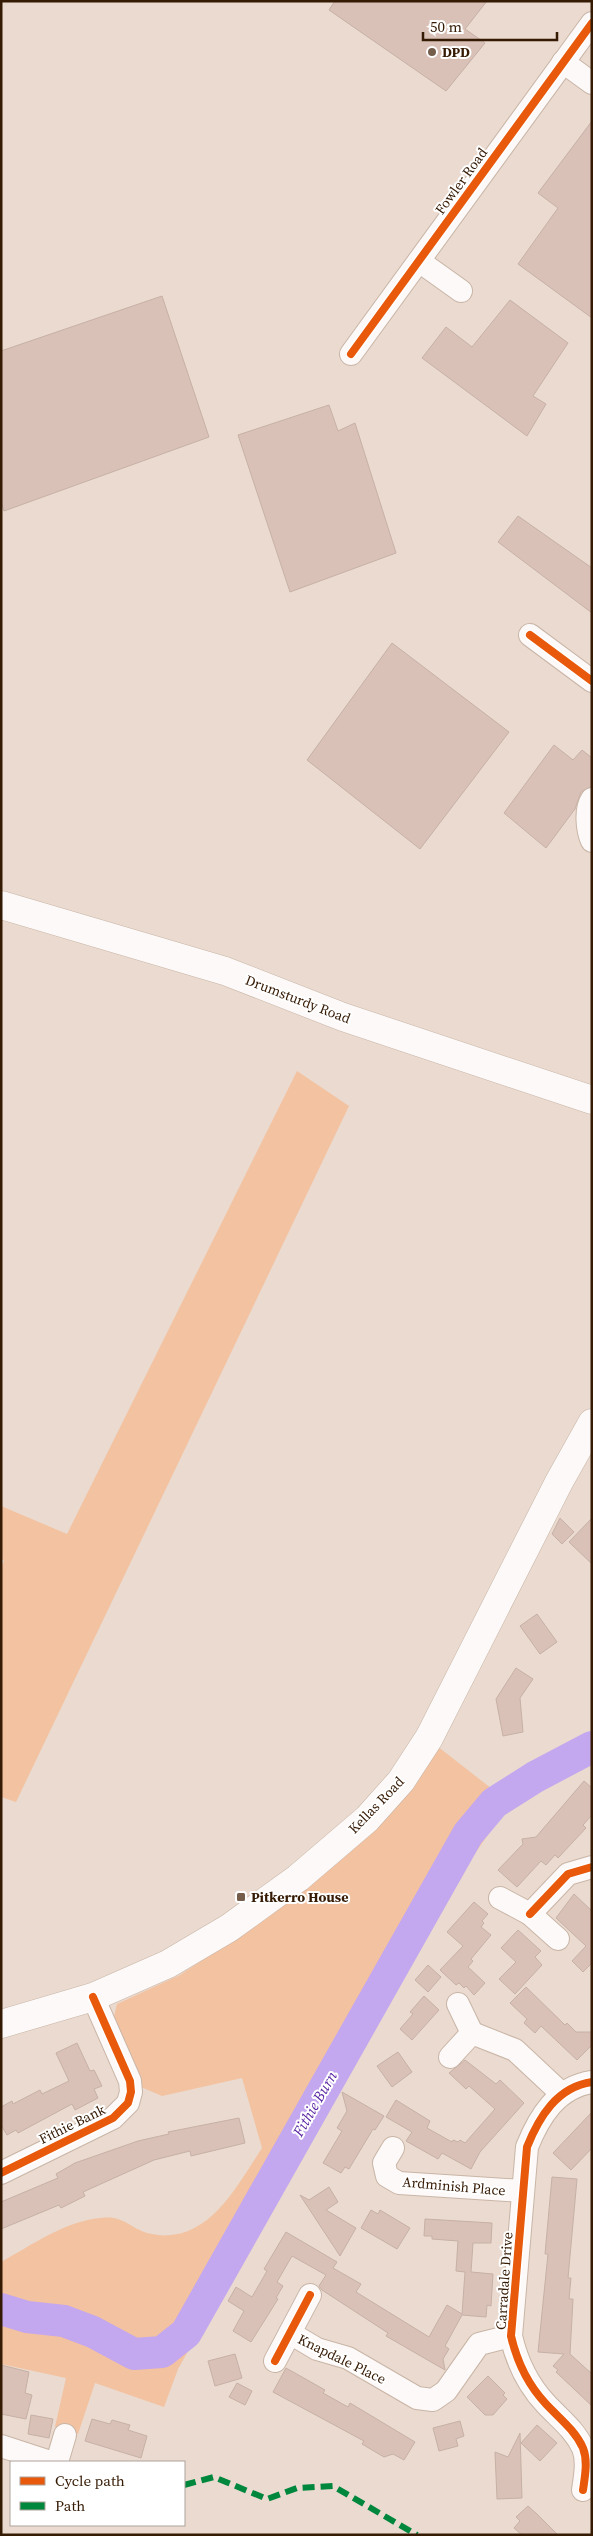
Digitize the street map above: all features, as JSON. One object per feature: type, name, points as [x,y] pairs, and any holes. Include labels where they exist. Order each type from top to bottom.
[{"type":"main road","name":"Drumsturdy Road","points":[[1,905],[225,971],[343,1017],[592,1100]]},
{"type":"main road","name":"Kellas Road","points":[[1,2024],[93,1997],[168,1964],[229,1928],[298,1878],[353,1830],[401,1781],[429,1738],[559,1482],[592,1423]]},
{"type":"street","name":"Fowler Road","points":[[352,354],[592,23]]},
{"type":"street","points":[[563,62],[592,83]]},
{"type":"street","points":[[419,261],[461,291]]},
{"type":"street","points":[[530,635],[592,680]]},
{"type":"street","points":[[592,799],[589,804],[588,832],[592,841]]},
{"type":"street","points":[[530,1914],[568,1874],[591,1870]]},
{"type":"street","points":[[500,1898],[530,1914],[558,1939]]},
{"type":"street","name":"Fithie Bank","points":[[1,2173],[113,2118],[128,2103],[131,2092],[130,2081],[93,1997]]},
{"type":"street","points":[[458,2004],[472,2033],[514,2050],[562,2093]]},
{"type":"street","points":[[450,2057],[472,2033]]},
{"type":"street","name":"Carradale Drive","points":[[583,2490],[586,2470],[584,2449],[575,2432],[544,2402],[529,2382],[516,2360],[511,2336],[527,2148],[536,2122],[562,2093],[581,2084],[592,2082]]},
{"type":"street","name":"Ardminish Place","points":[[394,2148],[384,2163],[387,2176],[399,2183],[523,2191]]},
{"type":"street","name":"Knapdale Place","points":[[275,2361],[310,2295]]},
{"type":"street","name":"Knapdale Place","points":[[290,2333],[317,2348],[348,2358],[417,2398],[433,2400],[446,2391],[479,2344],[511,2336]]},
{"type":"street","points":[[57,2461],[65,2435]]},
{"type":"street","points":[[1,2446],[47,2461]]},
{"type":"shaded area","points":[[297,1071],[349,1106],[16,1802],[1,1797],[1,1569],[4,1560],[1,1559],[1,1506],[67,1534]]},
{"type":"shaded area","points":[[437,1746],[510,1803],[430,1918],[178,2369],[164,2407],[95,2383],[78,2434],[55,2427],[66,2378],[1,2364],[1,2262],[49,2235],[88,2220],[115,2218],[147,2233],[168,2235],[186,2232],[202,2224],[216,2212],[241,2181],[262,2148],[242,2078],[162,2096],[141,2087],[113,2021],[117,2004],[180,1975],[261,1921],[369,1836],[412,1787]]},
{"type":"building","name":"DPD","points":[[335,1],[487,1],[465,29],[485,43],[446,91],[329,10]]},
{"type":"building","points":[[592,121],[592,318],[518,264],[558,208],[538,193]]},
{"type":"building","points":[[162,296],[209,437],[4,511],[1,502],[1,351]]},
{"type":"building","points":[[510,300],[568,343],[533,396],[546,404],[527,436],[422,358],[446,327],[472,347]]},
{"type":"building","points":[[329,405],[338,431],[355,423],[396,553],[290,592],[238,435]]},
{"type":"building","points":[[518,516],[592,568],[592,613],[498,542]]},
{"type":"building","points":[[392,643],[509,732],[420,849],[307,760]]},
{"type":"building","points":[[554,745],[573,760],[582,750],[592,758],[592,786],[581,792],[575,809],[546,848],[504,813]]},
{"type":"building","points":[[560,1518],[574,1532],[562,1544],[552,1534]]},
{"type":"building","points":[[592,1518],[592,1564],[569,1542]]},
{"type":"building","points":[[537,1614],[557,1642],[540,1654],[520,1626]]},
{"type":"building","points":[[516,1668],[533,1679],[520,1698],[523,1732],[503,1736],[496,1699]]},
{"type":"building","points":[[584,1781],[592,1788],[592,1815],[583,1825],[586,1828],[558,1858],[555,1855],[546,1865],[541,1861],[517,1887],[498,1870],[523,1844],[522,1839],[536,1837]]},
{"type":"building","points":[[574,1894],[592,1911],[592,1963],[583,1972],[572,1961],[586,1946],[556,1918]]},
{"type":"building","points":[[474,1902],[488,1914],[482,1921],[484,1923],[481,1927],[491,1935],[471,1959],[473,1961],[468,1967],[485,1983],[474,1995],[466,1986],[464,1988],[459,1983],[456,1985],[440,1970],[463,1946],[447,1932]]},
{"type":"building","points":[[518,1930],[541,1951],[535,1957],[542,1965],[515,1994],[499,1979],[516,1962],[501,1948]]},
{"type":"building","points":[[428,1965],[441,1977],[428,1992],[415,1980]]},
{"type":"building","points":[[526,1987],[565,2025],[567,2023],[576,2032],[592,2032],[592,2045],[577,2060],[541,2026],[535,2033],[524,2023],[527,2019],[510,2003]]},
{"type":"building","points":[[424,1996],[439,2010],[412,2040],[400,2029],[413,2014],[410,2012]]},
{"type":"building","points":[[77,2043],[90,2071],[94,2070],[102,2086],[94,2089],[98,2098],[75,2110],[72,2104],[18,2133],[16,2130],[7,2135],[1,2125],[1,2107],[12,2101],[13,2104],[40,2090],[42,2094],[69,2081],[56,2053]]},
{"type":"building","points":[[398,2052],[412,2072],[392,2087],[377,2066]]},
{"type":"building","points":[[465,2060],[496,2084],[500,2080],[524,2103],[480,2152],[471,2169],[442,2153],[438,2159],[406,2141],[412,2132],[386,2117],[396,2100],[430,2121],[427,2128],[452,2142],[453,2140],[458,2142],[460,2140],[465,2143],[495,2109],[469,2086],[466,2089],[449,2073]]},
{"type":"building","points":[[342,2092],[384,2116],[375,2130],[373,2129],[349,2169],[345,2167],[341,2173],[323,2163],[342,2131],[337,2128],[347,2111]]},
{"type":"building","points":[[592,2112],[592,2148],[571,2170],[553,2153]]},
{"type":"building","points":[[239,2118],[245,2143],[191,2156],[190,2151],[154,2160],[83,2192],[85,2196],[61,2208],[59,2205],[1,2229],[1,2202],[58,2178],[56,2174],[75,2163],[138,2141],[169,2134],[168,2132]]},
{"type":"building","points":[[552,2177],[577,2179],[568,2278],[571,2278],[569,2299],[573,2299],[570,2354],[592,2374],[592,2406],[556,2372],[558,2370],[553,2366],[564,2354],[538,2352],[548,2254],[545,2254]]},
{"type":"building","points":[[329,2187],[338,2202],[326,2210],[356,2228],[340,2256],[300,2195],[309,2200]]},
{"type":"building","points":[[371,2210],[378,2214],[380,2210],[410,2228],[397,2249],[361,2228]]},
{"type":"building","points":[[425,2219],[492,2223],[491,2243],[473,2243],[471,2272],[493,2274],[491,2306],[487,2305],[486,2317],[462,2315],[445,2346],[449,2349],[443,2359],[445,2370],[386,2336],[388,2333],[322,2290],[319,2286],[326,2275],[292,2256],[277,2282],[283,2286],[276,2298],[278,2299],[251,2342],[233,2331],[244,2311],[228,2301],[236,2287],[252,2297],[267,2271],[264,2269],[286,2232],[337,2262],[333,2268],[361,2284],[356,2292],[429,2337],[447,2305],[462,2314],[465,2272],[456,2271],[458,2241],[432,2239],[432,2236],[424,2236]]},
{"type":"building","points":[[235,2354],[242,2378],[215,2386],[208,2361]]},
{"type":"building","points":[[1,2365],[29,2372],[25,2393],[32,2395],[26,2419],[1,2414]]},
{"type":"building","points":[[286,2368],[325,2390],[323,2393],[348,2407],[350,2403],[415,2442],[404,2460],[393,2454],[384,2457],[362,2444],[364,2441],[273,2392]]},
{"type":"building","points":[[488,2376],[505,2393],[503,2395],[507,2399],[493,2415],[485,2415],[467,2397]]},
{"type":"building","points":[[237,2383],[252,2391],[245,2405],[229,2397]]},
{"type":"building","points":[[31,2415],[53,2419],[49,2438],[28,2434]]},
{"type":"building","points":[[92,2419],[110,2424],[112,2420],[130,2425],[128,2430],[147,2436],[141,2458],[85,2441]]},
{"type":"building","points":[[460,2421],[464,2436],[456,2439],[458,2446],[439,2451],[433,2428]]},
{"type":"building","points":[[537,2425],[557,2443],[540,2461],[521,2443]]},
{"type":"building","points":[[520,2433],[522,2498],[497,2499],[495,2452],[508,2457]]},
{"type":"building","points":[[528,2506],[558,2535],[522,2535],[514,2528],[520,2521],[516,2517]]},
{"type":"waterway","name":"Fithie Burn","points":[[1,2309],[27,2317],[64,2321],[93,2332],[134,2354],[162,2352],[186,2333],[468,1834],[494,1803],[535,1777],[592,1747]]},
{"type":"marked path","points":[[185,2485],[214,2477],[267,2499],[297,2488],[333,2486],[417,2535]]},
{"type":"cycle path","points":[[351,354],[592,23]]},
{"type":"cycle path","points":[[530,635],[592,681]]},
{"type":"cycle path","points":[[530,1914],[568,1874],[592,1867]]},
{"type":"cycle path","points":[[1,2173],[113,2118],[128,2103],[131,2092],[130,2081],[93,1997]]},
{"type":"cycle path","points":[[583,2490],[586,2463],[583,2448],[571,2430],[546,2404],[528,2381],[516,2355],[511,2336],[527,2147],[537,2125],[551,2105],[569,2090],[592,2082]]},
{"type":"cycle path","points":[[275,2361],[310,2295]]},
{"type":"place","name":"DPD","points":[[432,52]]},
{"type":"place","name":"Pitkerro House","points":[[241,1897]]}]
